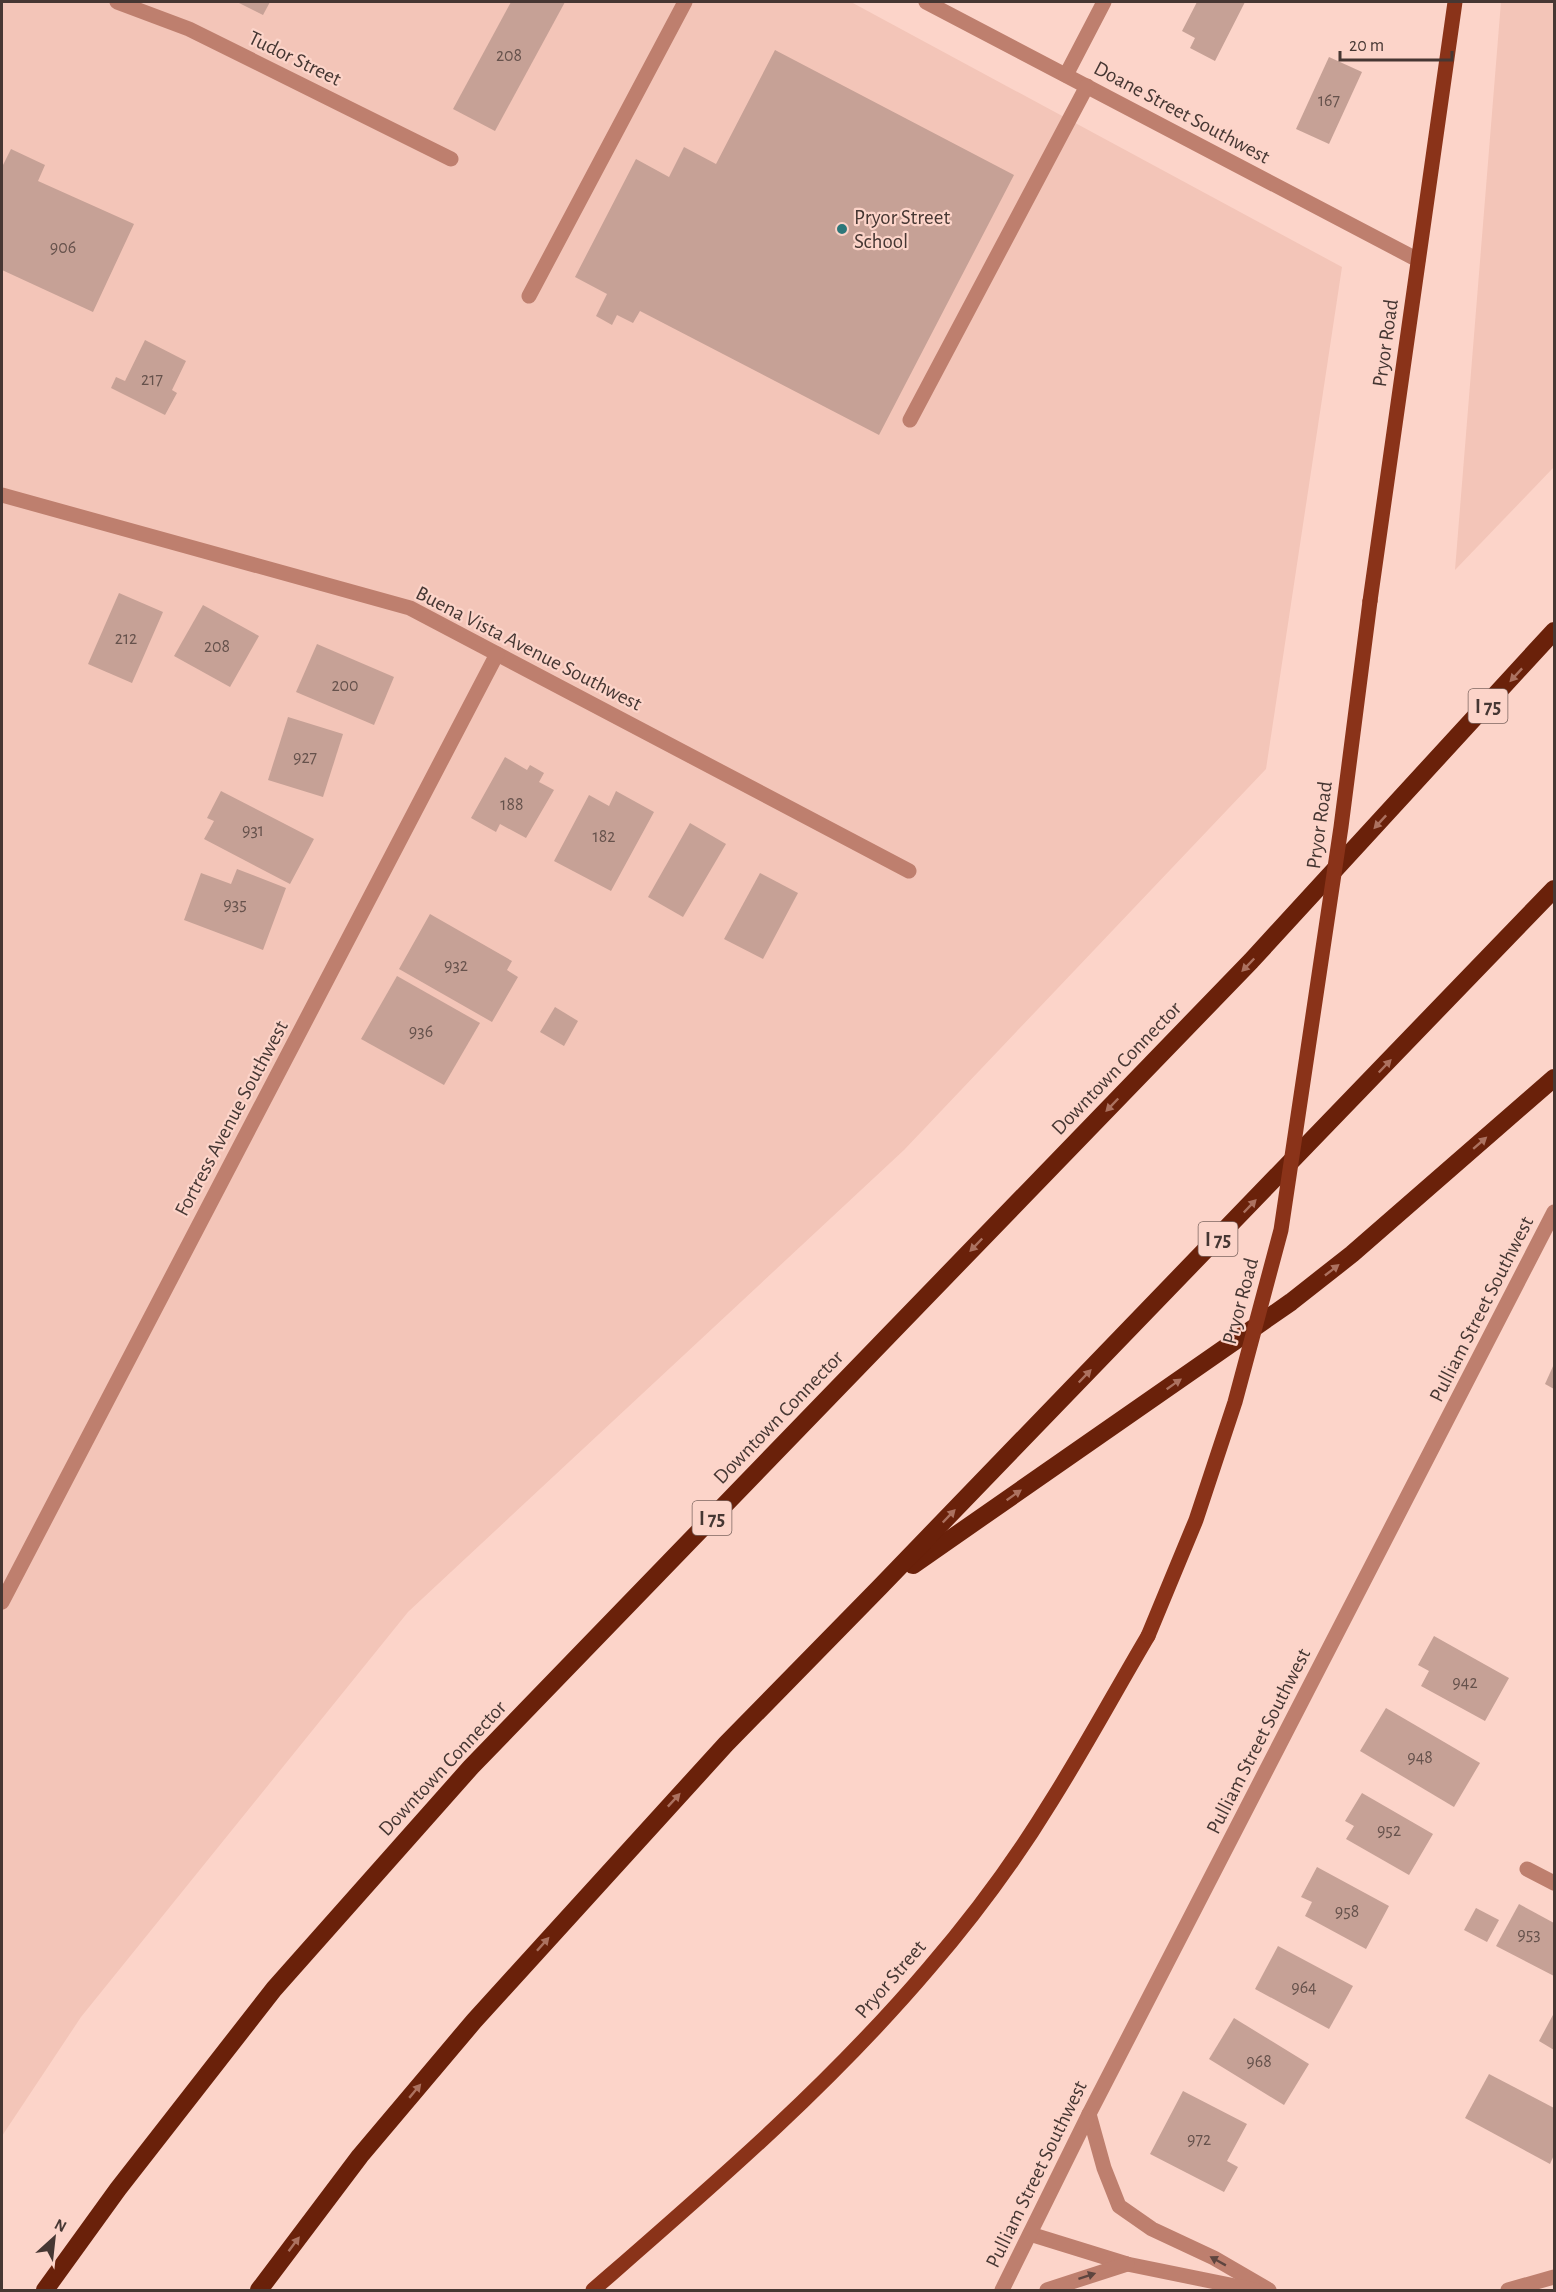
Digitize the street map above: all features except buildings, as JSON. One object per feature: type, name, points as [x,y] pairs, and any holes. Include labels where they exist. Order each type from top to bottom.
[{"type":"highway","name":"Downtown Connector","points":[[45,2290],[126,2179],[274,1989],[471,1767],[1251,961],[1554,631]]},
{"type":"highway","name":"I 75","points":[[259,2290],[360,2156],[474,2020],[726,1744],[1554,889]]},
{"type":"highway","points":[[879,1588],[1291,1302],[1352,1254],[1554,1078]]},
{"type":"main road","name":"Pryor Road","points":[[1148,1636],[1203,1499],[1234,1402],[1281,1230],[1341,827],[1370,601],[1455,2]]},
{"type":"main road","name":"Pryor Street","points":[[593,2290],[800,2107],[866,2040],[930,1967],[996,1883],[1052,1801],[1148,1636]]},
{"type":"street","name":"Tudor Street","points":[[117,2],[189,29],[451,159]]},
{"type":"street","points":[[529,296],[685,2]]},
{"type":"street","name":"Doane Street Southwest","points":[[926,2],[1418,260]]},
{"type":"street","points":[[1066,75],[1104,2]]},
{"type":"street","points":[[910,420],[1087,86]]},
{"type":"street","name":"Buena Vista Avenue Southwest","points":[[2,495],[410,608],[909,872]]},
{"type":"street","name":"Fortress Avenue Southwest","points":[[2,1602],[497,654]]},
{"type":"street","name":"Pulliam Street Southwest","points":[[1002,2290],[1089,2114],[1554,1212]]},
{"type":"street","points":[[1527,1869],[1554,1883]]},
{"type":"street","points":[[1089,2114],[1104,2168],[1119,2206],[1152,2229],[1214,2258],[1269,2290]]},
{"type":"street","points":[[1030,2234],[1127,2264],[1255,2290]]},
{"type":"street","points":[[1047,2290],[1127,2264]]},
{"type":"street","points":[[606,2290],[612,2274]]},
{"type":"street","points":[[1508,2290],[1554,2277]]},
{"type":"shaded area","points":[[2,2],[851,2],[1342,267],[1266,769],[904,1150],[408,1612],[81,2017],[2,2136]]},
{"type":"shaded area","points":[[1501,2],[1554,2],[1554,467],[1455,570]]},
{"type":"place","name":"Pryor Street School","points":[[842,229]]}]
